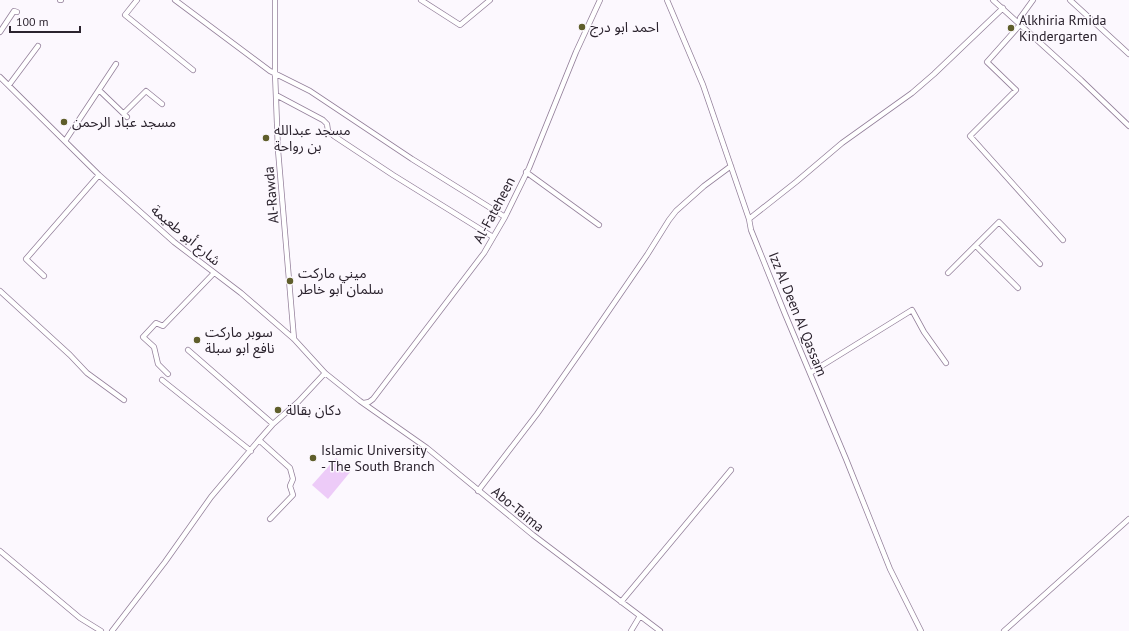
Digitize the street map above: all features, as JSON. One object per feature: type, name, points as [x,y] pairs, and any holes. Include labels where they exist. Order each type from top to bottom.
[{"type":"street","points":[[137,0],[125,15],[193,70]]},
{"type":"street","points":[[175,0],[270,71],[310,91],[412,159],[505,217]]},
{"type":"street","name":"Al-Rawda","points":[[275,0],[275,73],[281,188],[294,339]]},
{"type":"street","points":[[421,0],[460,25],[490,0]]},
{"type":"street","name":"Al-Fateheen","points":[[364,403],[373,399],[484,253],[505,217],[526,172],[579,45],[600,0]]},
{"type":"street","name":"Izz Al Deen Al Qassam","points":[[667,0],[697,69],[749,219],[751,230],[890,569],[921,631]]},
{"type":"street","points":[[993,0],[1129,126]]},
{"type":"street","points":[[1034,0],[1020,18],[1020,25],[987,62],[1016,90],[970,136],[1063,240]]},
{"type":"street","points":[[1070,0],[1129,54]]},
{"type":"street","points":[[749,219],[842,143],[912,93],[1003,8]]},
{"type":"street","points":[[0,32],[14,11],[17,12]]},
{"type":"street","points":[[8,85],[38,46]]},
{"type":"street","points":[[65,141],[116,64]]},
{"type":"street","name":"شارع أبو طعيمة","points":[[0,77],[99,175],[174,242],[241,293],[294,339],[325,373],[364,403]]},
{"type":"street","points":[[99,90],[126,115],[146,90],[162,104]]},
{"type":"street","points":[[276,95],[323,120],[327,124],[328,131],[334,136],[393,175],[493,237]]},
{"type":"street","points":[[478,491],[536,414],[588,341],[676,211],[704,186],[731,166]]},
{"type":"street","points":[[526,172],[599,224]]},
{"type":"street","points":[[44,276],[26,259],[99,175]]},
{"type":"street","points":[[948,273],[1000,222],[1040,264]]},
{"type":"street","points":[[976,246],[1018,288]]},
{"type":"street","points":[[168,374],[158,364],[154,348],[143,337],[156,322],[163,326],[214,273]]},
{"type":"street","points":[[0,291],[87,373],[124,400]]},
{"type":"street","points":[[810,373],[912,310],[924,332],[946,364]]},
{"type":"street","points":[[188,350],[273,424]]},
{"type":"street","points":[[112,631],[165,562],[211,497],[273,424],[298,402],[325,373]]},
{"type":"street","points":[[162,380],[251,451]]},
{"type":"street","name":"Abo-Taima","points":[[364,403],[394,427],[426,448],[533,535],[660,631]]},
{"type":"street","points":[[259,440],[290,468],[293,479],[290,486],[293,495],[270,519]]},
{"type":"street","points":[[621,602],[731,470]]},
{"type":"street","points":[[1004,631],[1129,518]]},
{"type":"street","points":[[0,551],[80,618],[102,631]]},
{"type":"street","points":[[631,631],[640,616]]},
{"type":"shaded area","points":[[336,458],[351,471],[328,499],[312,485]]},
{"type":"place","name":"احمد ابو درج","points":[[582,27]]},
{"type":"place","name":"Alkhiria Rmida Kindergarten","points":[[1011,28]]},
{"type":"place","name":"مسجد عباد الرحمن","points":[[64,122]]},
{"type":"place","name":"مسجد عبدالله بن رواحة","points":[[266,138]]},
{"type":"place","name":"ميني ماركت سلمان ابو خاطر","points":[[290,281]]},
{"type":"place","name":"سوبر ماركت نافع ابو سبلة","points":[[197,340]]},
{"type":"place","name":"دكان بقالة","points":[[278,410]]},
{"type":"place","name":"Islamic University - The South Branch","points":[[313,458]]}]
